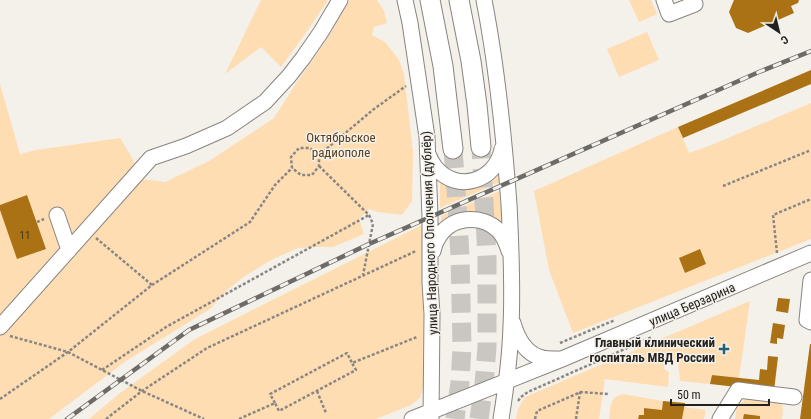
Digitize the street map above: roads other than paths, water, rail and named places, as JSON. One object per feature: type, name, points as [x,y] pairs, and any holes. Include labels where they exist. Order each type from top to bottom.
[{"type":"main road","points":[[430,0],[443,66],[453,149]]},
{"type":"main road","points":[[459,0],[471,62],[481,147]]},
{"type":"street","points":[[4,331],[69,250],[151,158],[186,146],[227,128],[265,102],[303,58],[340,0]]},
{"type":"street","name":"улица Народного Ополчения (дублёр)","points":[[405,0],[414,46],[427,137],[432,314],[431,415]]},
{"type":"street","points":[[664,0],[669,14],[695,4]]},
{"type":"street","points":[[488,1],[502,120],[512,257],[511,319],[507,381],[501,419]]},
{"type":"street","points":[[427,153],[436,168],[446,176],[458,181],[472,181],[484,176],[494,167],[501,156],[504,142]]},
{"type":"street","points":[[57,215],[69,250]]},
{"type":"street","points":[[430,260],[437,239],[446,228],[457,222],[470,219],[484,221],[495,228],[504,238],[512,257]]},
{"type":"street","points":[[808,254],[811,273]]},
{"type":"street","name":"улица Берзарина","points":[[431,415],[507,381],[562,360],[808,254]]},
{"type":"street","points":[[811,280],[807,320],[811,322]]},
{"type":"street","points":[[511,319],[515,331],[528,351],[546,359],[562,360]]},
{"type":"street","points":[[720,419],[738,390],[794,397]]},
{"type":"street","points":[[412,419],[431,415]]},
{"type":"tunnel","points":[[479,419],[487,347],[487,256],[481,147]]},
{"type":"tunnel","points":[[453,149],[460,256],[462,347],[460,382],[455,419]]},
{"type":"railway","points":[[67,419],[189,330],[369,244],[759,72],[811,51]]},
{"type":"place","name":"Главный клинический госпиталь МВД России","points":[[724,349]]},
{"type":"park label","name":"Октябрьское радиополе","points":[[341,144]]}]
